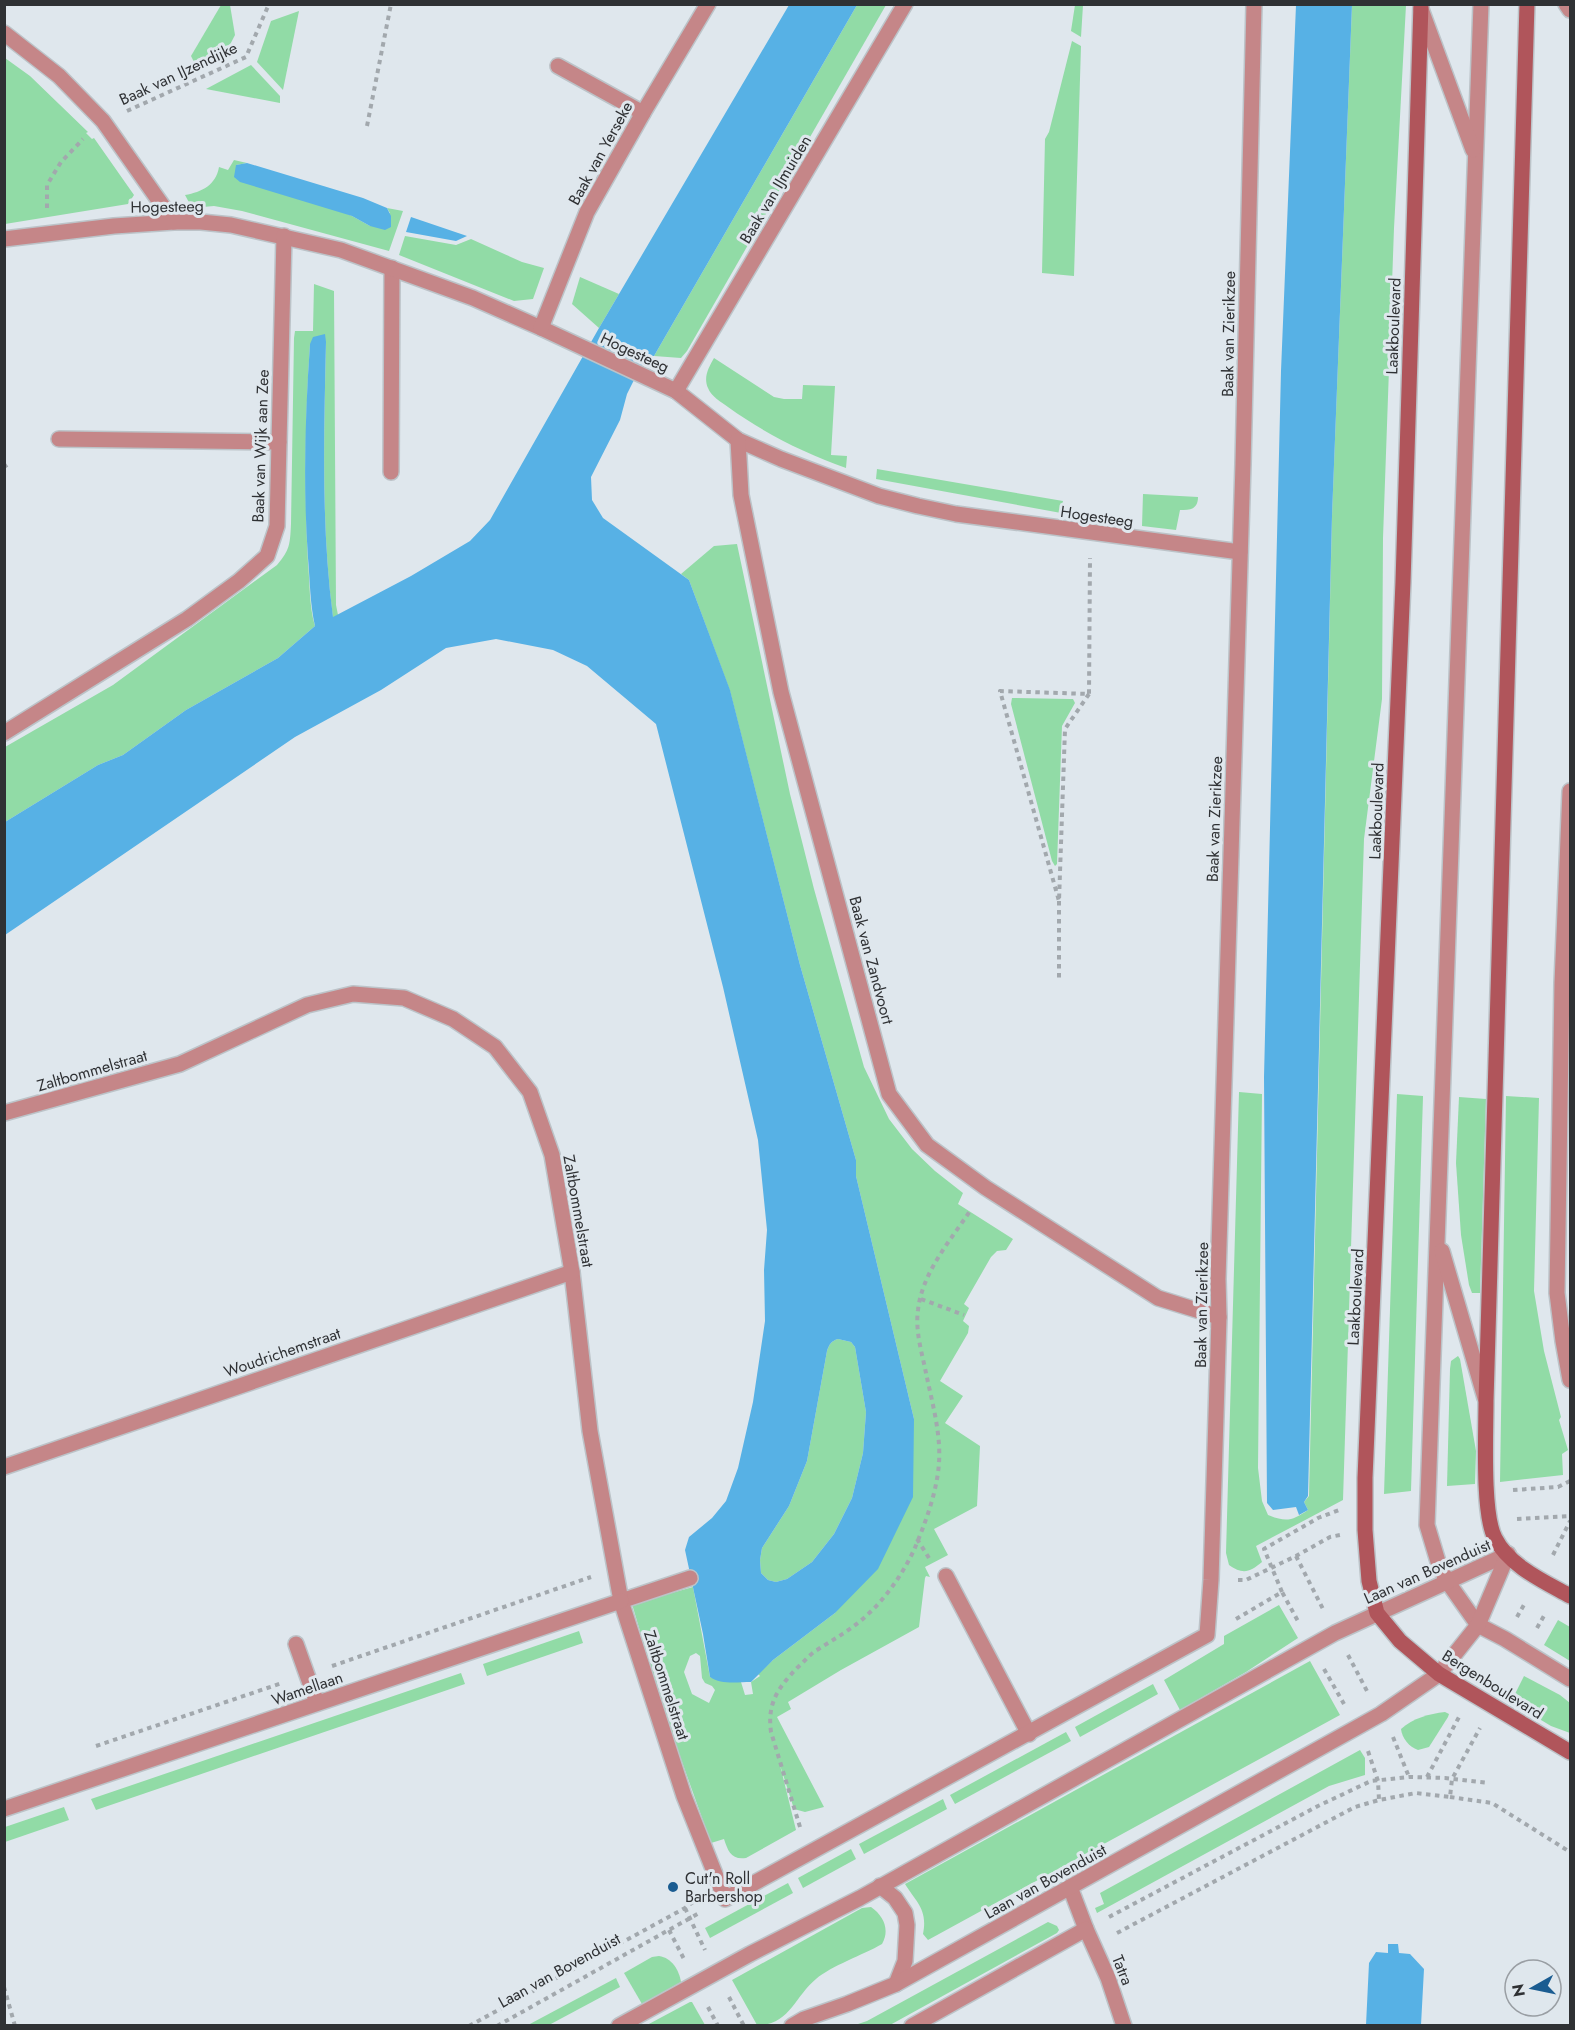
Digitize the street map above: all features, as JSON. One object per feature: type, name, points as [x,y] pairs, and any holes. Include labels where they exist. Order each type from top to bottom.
[{"type":"main road","name":"Laakboulevard","points":[[1508,1554],[1495,1538],[1490,1520],[1486,1401],[1527,4]]},
{"type":"main road","name":"Laakboulevard","points":[[1377,1613],[1369,1581],[1365,1478],[1403,570],[1421,7]]},
{"type":"main road","points":[[1508,1554],[1522,1567],[1570,1596]]},
{"type":"main road","name":"Bergenboulevard","points":[[1377,1613],[1400,1641],[1439,1674],[1570,1752]]},
{"type":"street","name":"Baak van Yerseke","points":[[541,328],[587,212],[708,4]]},
{"type":"street","name":"Baak van IJmuiden","points":[[676,391],[905,4]]},
{"type":"street","name":"Baak van Zierikzee","points":[[1029,1734],[1207,1635],[1211,1580],[1219,1317],[1218,1279],[1254,4]]},
{"type":"street","name":"Laakboulevard","points":[[1447,1581],[1439,1565],[1427,1525],[1427,1516],[1481,4]]},
{"type":"street","points":[[1566,4],[1570,10]]},
{"type":"street","name":"Laakboulevard","points":[[1421,7],[1476,158]]},
{"type":"street","points":[[4,33],[59,76],[103,121],[174,222]]},
{"type":"street","points":[[558,66],[643,113]]},
{"type":"street","name":"Hogesteeg","points":[[4,240],[114,226],[174,222],[231,225],[341,250],[473,298],[642,375],[676,391],[738,440],[838,482],[918,506],[1090,533],[1240,552]]},
{"type":"street","name":"Baak van Wijk aan Zee","points":[[4,733],[187,619],[239,581],[267,556],[277,526],[284,236]]},
{"type":"street","points":[[391,472],[392,268]]},
{"type":"street","points":[[59,439],[279,442]]},
{"type":"street","name":"Baak van Zandvoort","points":[[738,440],[741,495],[781,692],[889,1094],[927,1145],[986,1188],[1158,1298],[1219,1317]]},
{"type":"street","points":[[1570,791],[1562,983],[1557,1293],[1570,1380]]},
{"type":"street","name":"Zaltbommelstraat","points":[[4,1113],[180,1064],[307,1005],[353,994],[404,998],[453,1019],[495,1047],[530,1092],[552,1155],[572,1272],[590,1431],[621,1600],[684,1796],[725,1899]]},
{"type":"street","name":"Laakboulevard","points":[[1438,1239],[1486,1401]]},
{"type":"street","name":"Woudrichemstraat","points":[[4,1467],[572,1272]]},
{"type":"street","name":"Laan van Bovenduist","points":[[619,2025],[880,1886],[1335,1633],[1508,1554]]},
{"type":"street","name":"Laan van Bovenduist","points":[[792,2025],[896,1984],[1381,1714],[1439,1674],[1478,1625],[1508,1554]]},
{"type":"street","points":[[725,1899],[1029,1734],[946,1576]]},
{"type":"street","name":"Wamellaan","points":[[4,1809],[690,1578]]},
{"type":"street","points":[[1447,1581],[1478,1625],[1570,1679]]},
{"type":"street","points":[[296,1644],[317,1703]]},
{"type":"street","points":[[880,1886],[895,1898],[905,1913],[907,1924],[906,1962],[896,1984]]},
{"type":"street","name":"Tatra","points":[[1070,1887],[1108,1978],[1124,2025]]},
{"type":"street","points":[[912,2025],[1086,1929]]},
{"type":"path","name":"Baak van IJzendijke","points":[[47,234],[46,185],[70,151],[103,121],[246,57],[269,4]]},
{"type":"path","points":[[367,126],[391,4]]},
{"type":"path","points":[[4,464],[9,471]]},
{"type":"path","points":[[1059,978],[1059,901],[1065,729],[1089,694],[1090,533]]},
{"type":"path","points":[[1059,901],[1000,691],[1089,694]]},
{"type":"path","points":[[808,1854],[774,1741],[770,1721],[773,1699],[780,1685],[815,1651],[866,1617],[884,1598],[900,1576],[914,1550],[935,1487],[939,1462],[937,1433],[917,1326],[918,1308],[933,1266],[986,1188]]},
{"type":"path","points":[[921,1299],[964,1314]]},
{"type":"path","points":[[1488,1492],[1558,1487],[1570,1481]]},
{"type":"path","points":[[1282,1592],[1264,1549],[1340,1509],[1365,1506]]},
{"type":"path","points":[[1296,1556],[1335,1633],[1381,1714],[1409,1777]]},
{"type":"path","points":[[1086,1929],[1371,1781],[1409,1777],[1489,1783]]},
{"type":"path","points":[[1450,1797],[1492,1803],[1570,1852]]},
{"type":"path","points":[[1094,1946],[1355,1807],[1379,1800]]},
{"type":"path","points":[[469,2025],[685,1908],[719,1884]]},
{"type":"path","name":"Laan van Bovenduist","points":[[497,2025],[725,1899]]},
{"type":"path","points":[[4,1988],[15,2025]]},
{"type":"green space","points":[[221,5],[230,5],[235,35],[222,60],[198,70],[191,56]]},
{"type":"green space","points":[[857,5],[886,5],[687,351],[681,358],[654,356]]},
{"type":"green space","points":[[1075,5],[1083,5],[1081,37],[1071,31]]},
{"type":"green space","points":[[1352,5],[1406,5],[1394,228],[1383,538],[1382,699],[1364,839],[1343,1500],[1256,1546],[1262,1562],[1250,1570],[1242,1571],[1229,1565],[1226,1553],[1239,1092],[1262,1094],[1258,1468],[1262,1501],[1268,1515],[1290,1519],[1308,1510],[1304,1502],[1309,1496],[1332,516]]},
{"type":"green space","points":[[299,11],[283,90],[257,62],[271,21]]},
{"type":"green space","points":[[1072,41],[1081,46],[1074,276],[1042,273],[1045,139],[1049,132]]},
{"type":"green space","points":[[5,58],[30,76],[88,132],[86,133],[92,139],[94,138],[134,195],[128,204],[5,224]]},
{"type":"green space","points":[[251,65],[280,96],[280,103],[206,89]]},
{"type":"green space","points":[[234,160],[247,163],[236,165],[370,226],[390,213],[387,208],[403,211],[389,251],[242,211],[214,206],[192,208],[185,195],[207,187],[215,179],[219,167],[228,170]]},
{"type":"green space","points":[[405,236],[456,245],[471,239],[522,262],[544,268],[533,299],[514,301],[399,255]]},
{"type":"green space","points":[[580,277],[619,294],[599,328],[572,304]]},
{"type":"green space","points":[[314,284],[334,291],[336,605],[338,615],[333,618],[325,514],[326,342],[310,344],[307,399],[307,536],[311,603],[315,626],[278,658],[186,710],[123,755],[98,765],[5,822],[5,747],[113,685],[277,565],[285,555],[290,542],[291,524],[294,338],[295,331],[313,331]]},
{"type":"green space","points":[[714,358],[774,397],[802,399],[803,385],[835,386],[831,455],[847,456],[846,468],[770,434],[716,399],[709,391],[706,380]]},
{"type":"green space","points":[[877,469],[1063,501],[1061,513],[876,479]]},
{"type":"green space","points":[[1143,494],[1198,497],[1198,501],[1195,507],[1180,510],[1176,530],[1142,526]]},
{"type":"green space","points":[[737,544],[790,794],[864,1067],[889,1119],[912,1149],[963,1193],[958,1204],[1013,1239],[1006,1250],[997,1251],[991,1257],[964,1304],[969,1308],[963,1321],[969,1326],[968,1333],[940,1381],[963,1396],[945,1423],[980,1446],[977,1506],[934,1529],[948,1555],[925,1567],[930,1577],[925,1578],[919,1627],[788,1702],[791,1709],[777,1717],[824,1807],[805,1812],[794,1809],[780,1765],[796,1830],[746,1858],[737,1858],[731,1854],[724,1839],[711,1843],[662,1706],[632,1604],[693,1587],[710,1677],[727,1682],[741,1682],[745,1695],[753,1694],[751,1682],[760,1676],[758,1674],[835,1613],[914,1419],[856,1176],[856,1160],[800,965],[730,691],[689,580],[681,574],[714,546]],"holes":[[[696,1653],[700,1656],[702,1678],[715,1690],[709,1703],[692,1694],[684,1672],[690,1656]]]},
{"type":"green space","points":[[1012,698],[1073,699],[1075,703],[1062,726],[1057,864],[1055,866],[1011,704]]},
{"type":"green space","points":[[1397,1094],[1423,1096],[1411,1491],[1384,1494]]},
{"type":"green space","points":[[1506,1096],[1539,1098],[1534,1291],[1544,1351],[1568,1450],[1562,1454],[1563,1475],[1500,1482]]},
{"type":"green space","points":[[1459,1097],[1486,1099],[1480,1293],[1472,1293],[1469,1285],[1461,1235],[1456,1163]]},
{"type":"green space","points":[[838,1339],[851,1342],[855,1347],[866,1412],[863,1453],[852,1498],[834,1534],[812,1562],[787,1579],[776,1582],[768,1580],[761,1573],[762,1548],[789,1506],[807,1461],[827,1351]]},
{"type":"green space","points":[[1458,1356],[1476,1451],[1475,1484],[1447,1486],[1450,1369],[1451,1361]]},
{"type":"green space","points":[[1279,1605],[1298,1638],[1246,1672],[1180,1710],[1164,1680],[1224,1644],[1224,1636]]},
{"type":"green space","points":[[1558,1620],[1570,1627],[1570,1661],[1544,1645]]},
{"type":"green space","points":[[579,1631],[583,1643],[487,1676],[483,1664]]},
{"type":"green space","points":[[1310,1661],[1340,1715],[928,1940],[923,1934],[922,1912],[905,1884]]},
{"type":"green space","points":[[461,1673],[465,1684],[96,1810],[91,1799]]},
{"type":"green space","points":[[1524,1676],[1560,1695],[1570,1703],[1570,1733],[1551,1726],[1511,1702]]},
{"type":"green space","points":[[1153,1684],[1158,1694],[1080,1737],[1075,1727]]},
{"type":"green space","points":[[1445,1712],[1449,1714],[1448,1717],[1429,1747],[1418,1750],[1406,1742],[1401,1729],[1406,1725],[1422,1717]]},
{"type":"green space","points":[[1066,1732],[1071,1741],[955,1804],[950,1795]]},
{"type":"green space","points":[[1360,1750],[1365,1758],[1365,1775],[1329,1786],[1097,1913],[1095,1908],[1104,1904],[1100,1893]]},
{"type":"green space","points":[[943,1799],[947,1809],[864,1854],[859,1844]]},
{"type":"green space","points":[[64,1807],[69,1820],[5,1842],[5,1827]]},
{"type":"green space","points":[[851,1849],[856,1859],[803,1888],[798,1878]]},
{"type":"green space","points":[[788,1883],[793,1893],[710,1938],[705,1928]]},
{"type":"green space","points":[[871,1907],[884,1924],[885,1934],[882,1944],[822,1974],[791,2009],[777,2021],[757,2025],[732,1980],[862,1908]]},
{"type":"green space","points":[[1048,1922],[1057,1926],[1059,1930],[1057,1933],[890,2025],[855,2025],[867,2021]]},
{"type":"green space","points":[[659,1956],[668,1959],[674,1965],[681,1982],[642,2004],[624,1973],[652,1957]]},
{"type":"green space","points":[[616,1978],[620,1987],[549,2025],[528,2025]]},
{"type":"green space","points":[[690,2002],[705,2025],[647,2025]]},
{"type":"water","points":[[789,5],[857,5],[654,356],[646,356],[627,394],[620,420],[591,477],[592,500],[603,518],[689,580],[730,690],[800,965],[856,1160],[856,1176],[914,1419],[913,1497],[878,1569],[835,1613],[773,1660],[751,1682],[724,1682],[710,1677],[685,1550],[689,1537],[712,1518],[726,1501],[738,1468],[753,1402],[765,1321],[764,1270],[767,1230],[758,1140],[723,987],[656,724],[587,666],[553,650],[496,639],[446,648],[381,690],[295,737],[5,935],[5,822],[98,765],[123,755],[186,710],[278,658],[315,626],[306,531],[305,478],[308,371],[310,344],[313,337],[325,334],[326,342],[325,514],[333,617],[411,576],[470,541],[490,520],[599,328]],"holes":[[[838,1339],[851,1342],[855,1347],[866,1412],[863,1453],[852,1498],[834,1534],[812,1562],[787,1579],[776,1582],[768,1580],[761,1573],[762,1548],[789,1506],[807,1461],[827,1351]]]},
{"type":"water","points":[[1296,5],[1352,5],[1332,516],[1308,1496],[1304,1502],[1308,1510],[1299,1515],[1296,1507],[1273,1510],[1267,1503],[1264,1077],[1281,371]]},
{"type":"water","points":[[247,163],[363,198],[387,208],[391,216],[391,227],[385,230],[370,226],[352,216],[240,182],[234,177],[236,165]]},
{"type":"water","points":[[411,217],[467,236],[456,241],[406,232]]},
{"type":"water","points":[[1388,1944],[1398,1944],[1399,1953],[1410,1954],[1424,1969],[1421,2025],[1366,2025],[1369,1963],[1376,1952],[1388,1953]]},
{"type":"place","name":"Cut'n Roll Barbershop","points":[[673,1887]]}]
